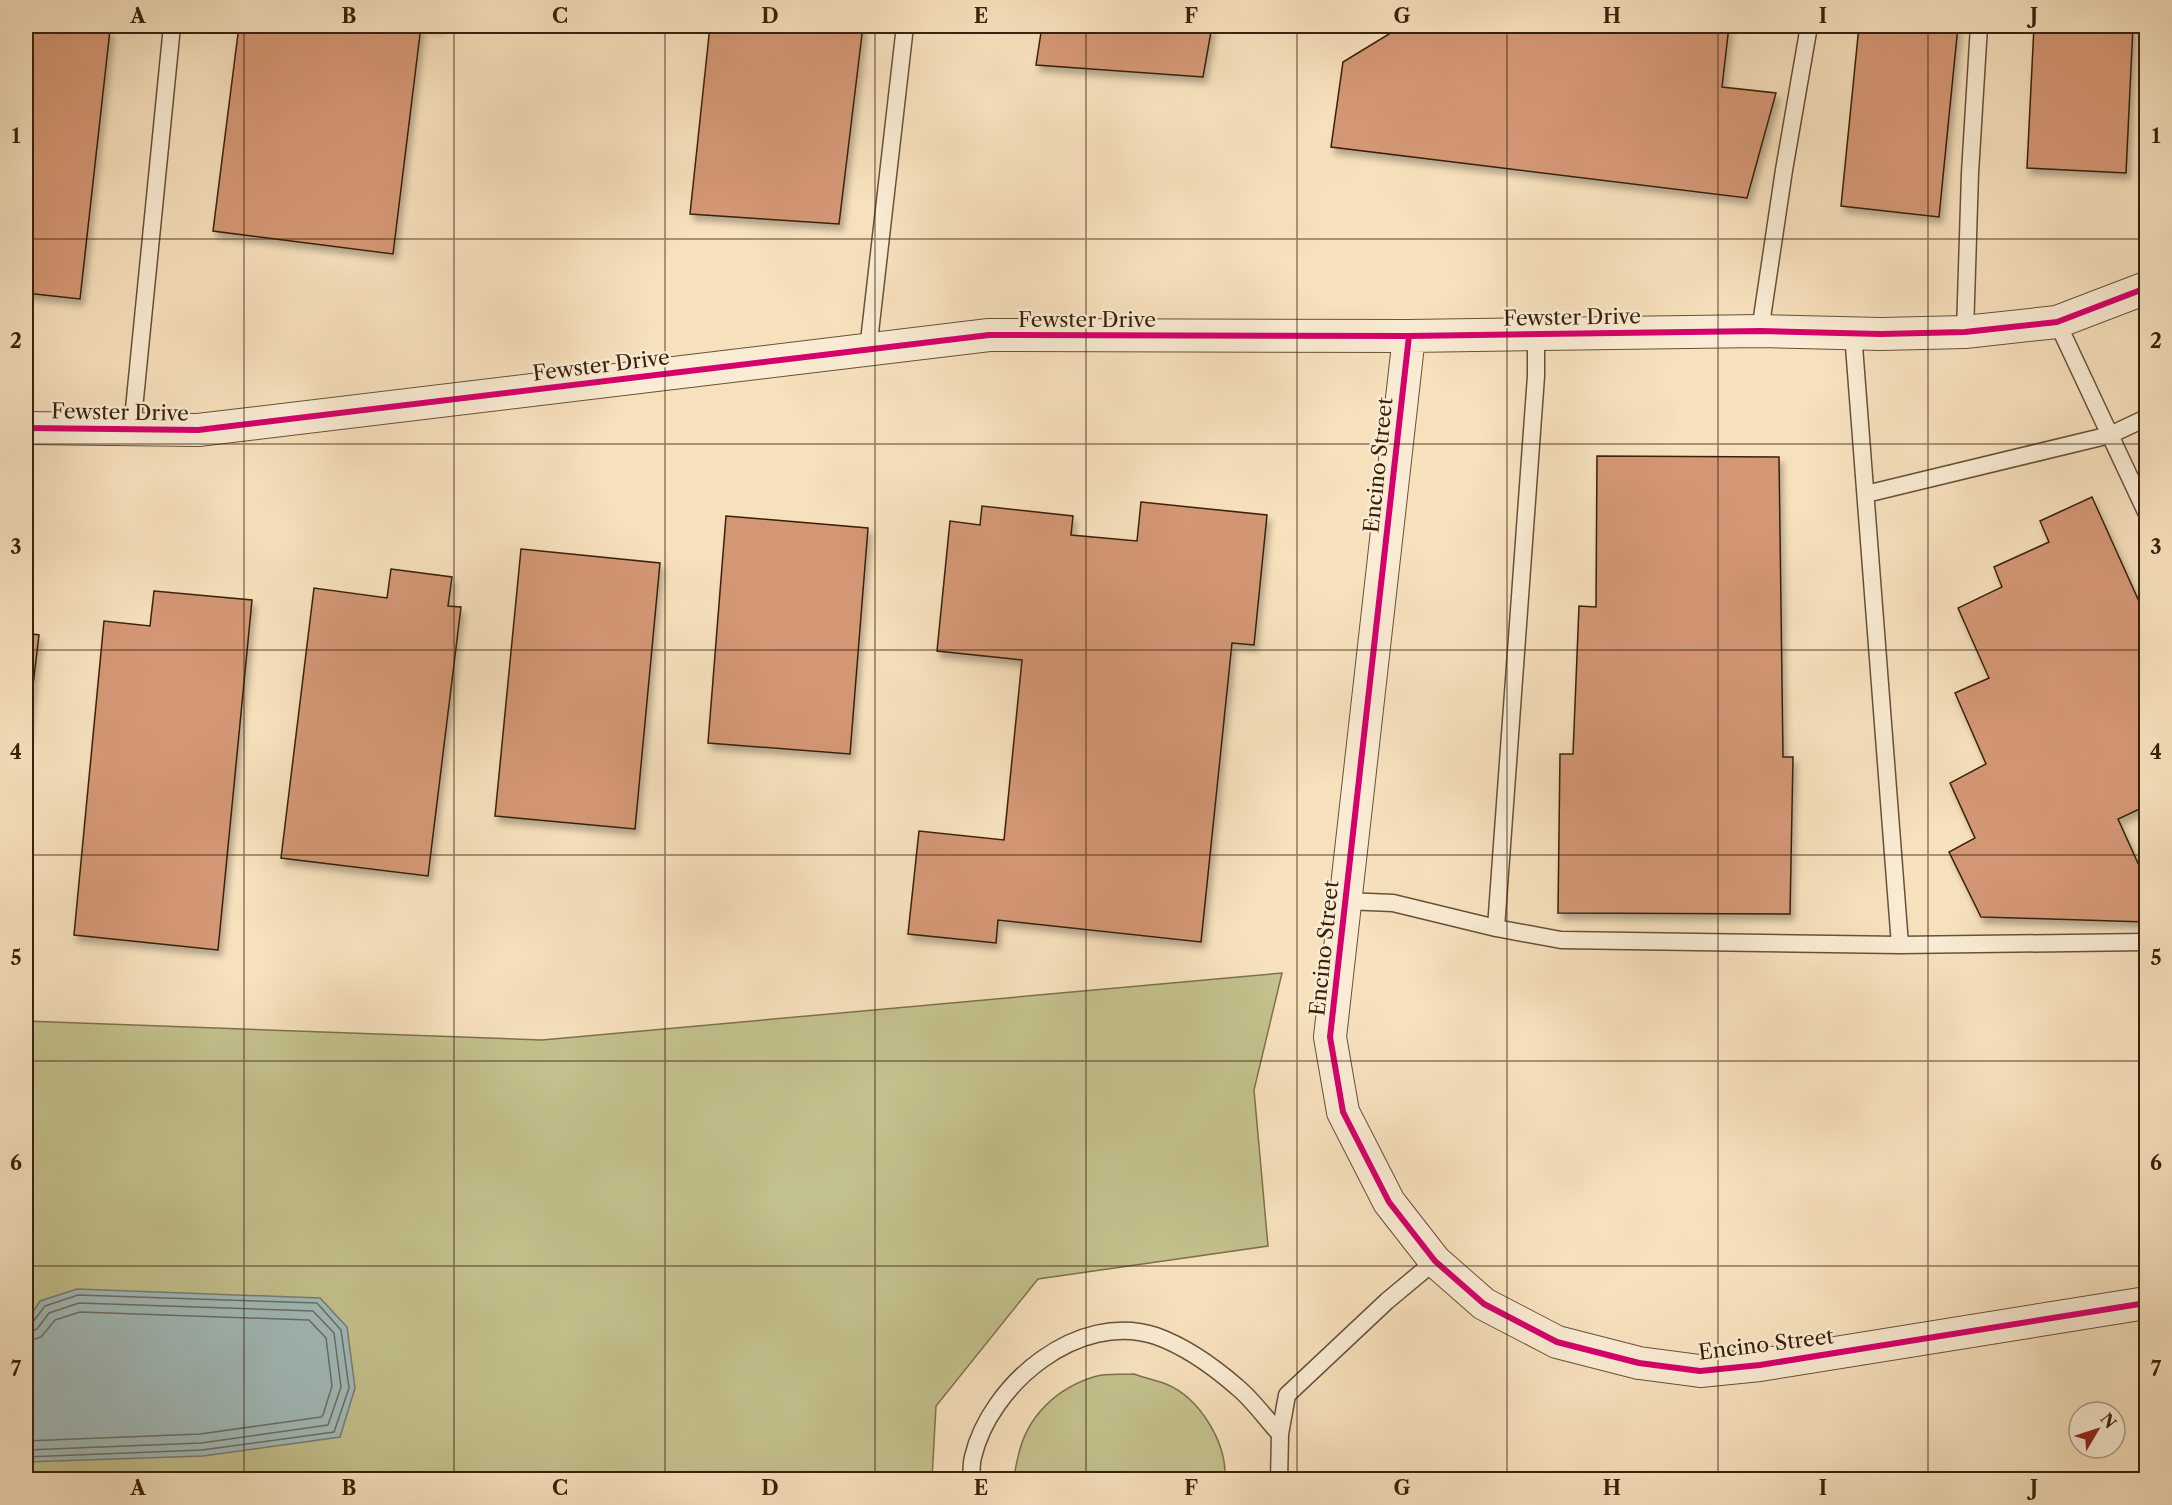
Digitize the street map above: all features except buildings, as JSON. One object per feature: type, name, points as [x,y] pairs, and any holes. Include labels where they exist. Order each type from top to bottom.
[{"type":"street","name":"Fewster Drive","points":[[26,428],[198,430],[989,335],[1409,336],[1760,331],[1965,332],[2057,322],[2146,288]]},
{"type":"street","name":"Encino Street","points":[[1409,336],[1330,1037],[1343,1112],[1389,1202],[1435,1261],[1484,1304],[1557,1342],[1639,1363],[1700,1371],[1760,1365],[2146,1303]]},
{"type":"lane","points":[[132,429],[172,26]]},
{"type":"lane","points":[[868,350],[905,26]]},
{"type":"lane","points":[[1760,331],[1784,170],[1809,26]]},
{"type":"lane","points":[[1965,332],[1970,173],[1979,26]]},
{"type":"lane","points":[[2057,322],[2146,512]]},
{"type":"lane","points":[[1853,333],[1900,945]]},
{"type":"lane","points":[[1496,928],[1536,376],[1536,334]]},
{"type":"lane","points":[[1866,494],[2110,435],[2146,418]]},
{"type":"lane","points":[[1346,901],[1392,903],[1496,928],[1561,940],[1900,945],[2146,942]]},
{"type":"lane","points":[[1279,1479],[1280,1434],[1287,1395],[1387,1301],[1435,1261]]},
{"type":"lane","points":[[972,1479],[973,1457],[985,1425],[1005,1394],[1026,1371],[1061,1347],[1095,1333],[1125,1332],[1154,1336],[1184,1349],[1238,1387],[1280,1434]]},
{"type":"shaded area","points":[[1282,973],[1254,1090],[1268,1246],[1038,1279],[936,1406],[932,1479],[26,1480],[26,1021],[542,1040]]},
{"type":"shaded area","points":[[1134,1374],[1166,1384],[1190,1400],[1200,1411],[1216,1437],[1224,1465],[1225,1479],[1015,1479],[1015,1468],[1022,1442],[1028,1429],[1045,1406],[1082,1381],[1101,1375]]},
{"type":"water","points":[[77,1289],[320,1298],[347,1327],[355,1388],[340,1437],[203,1456],[26,1462],[26,1323],[40,1301]]},
{"type":"cycle path","points":[[26,428],[198,430],[989,335],[1409,336],[1760,331],[1881,334],[1965,332],[2057,322],[2146,288]]},
{"type":"cycle path","points":[[1409,336],[1330,1037],[1343,1112],[1389,1202],[1435,1261],[1484,1304],[1557,1342],[1639,1363],[1700,1371],[1760,1365],[2146,1303]]}]
